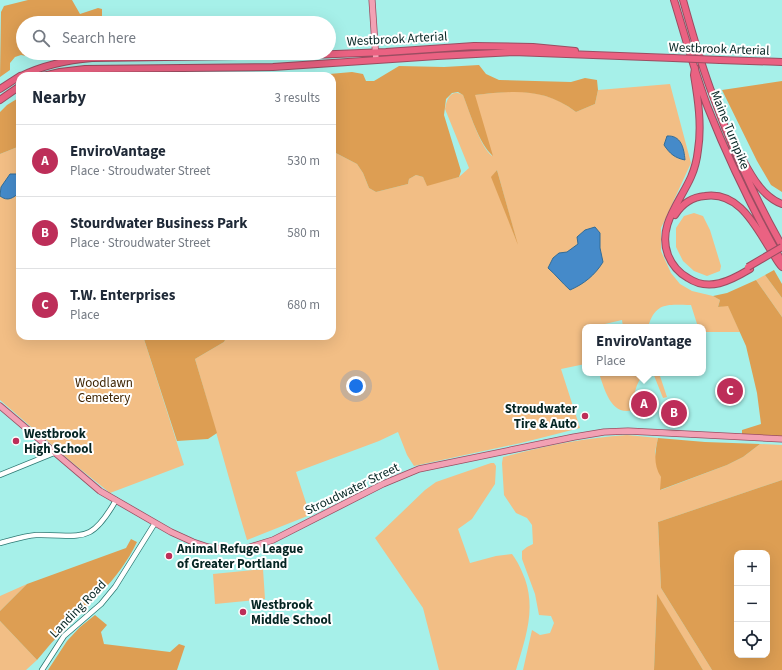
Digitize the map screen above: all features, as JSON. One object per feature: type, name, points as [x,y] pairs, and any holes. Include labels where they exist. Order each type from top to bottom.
[{"type":"highway","name":"Maine Turnpike","points":[[674,0],[711,114],[741,186],[782,262]]},
{"type":"highway","name":"Maine Turnpike","points":[[682,0],[706,76],[732,145],[746,178],[782,246]]},
{"type":"highway","name":"Westbrook Arterial","points":[[336,54],[499,45],[574,51],[584,55]]},
{"type":"highway","name":"Westbrook Arterial","points":[[60,72],[85,69],[273,67],[513,52],[782,62]]},
{"type":"highway","name":"Westbrook Arterial","points":[[30,72],[61,62],[76,60]]},
{"type":"highway","points":[[695,68],[694,75],[700,124],[698,151],[691,176],[667,223],[665,236],[666,249],[671,262],[690,280],[699,283],[712,284],[725,282],[782,246]]},
{"type":"highway","name":"Westbrook Arterial","points":[[0,89],[16,79]]},
{"type":"highway","points":[[0,100],[16,89]]},
{"type":"highway","points":[[718,110],[738,151],[756,182],[768,196],[782,204]]},
{"type":"highway","points":[[782,251],[749,268],[728,278],[715,282],[702,281],[682,271],[672,257],[668,240],[671,222],[677,211],[687,202],[699,197],[712,195],[730,199],[744,210],[782,267]]},
{"type":"main road","points":[[372,0],[376,60]]},
{"type":"main road","name":"Stroudwater Street","points":[[0,406],[93,486],[155,523],[193,542],[208,547],[224,549],[247,548],[273,540],[401,476],[419,469],[574,436],[614,431],[782,439]]},
{"type":"street","points":[[0,476],[54,453]]},
{"type":"street","points":[[0,543],[30,536],[75,536],[88,533],[100,526],[116,500]]},
{"type":"street","name":"Landing Road","points":[[42,670],[64,636],[101,604],[115,587],[155,523]]},
{"type":"green space","points":[[670,84],[691,163],[661,228],[661,251],[671,273],[680,284],[692,291],[713,296],[720,300],[718,307],[728,305],[740,332],[706,332],[706,324],[697,324],[691,305],[664,306],[655,313],[649,324],[623,324],[622,320],[605,324],[582,324],[582,365],[561,369],[580,428],[521,443],[414,466],[407,455],[398,432],[379,441],[296,472],[310,515],[247,540],[195,359],[225,340],[336,340],[336,153],[357,164],[363,173],[369,188],[376,192],[408,184],[409,179],[416,175],[423,177],[427,185],[459,177],[469,168],[445,109],[448,98],[455,93],[463,95],[475,128],[487,151],[492,156],[474,95],[502,92],[527,92],[539,94],[551,98],[576,112],[595,104],[598,90]],"holes":[[[497,170],[516,239],[492,177]]]},
{"type":"green space","name":"Woodlawn Cemetery","points":[[16,148],[16,340],[144,340],[184,465],[110,493],[0,400],[0,154]]},
{"type":"green space","points":[[694,213],[703,216],[710,230],[721,266],[720,271],[707,276],[694,271],[683,261],[676,247],[676,228],[684,216]]},
{"type":"green space","points":[[765,275],[782,298],[782,317],[756,280]]},
{"type":"green space","points":[[600,376],[642,376],[636,389],[633,410],[625,411],[614,405],[603,386]]},
{"type":"green space","points":[[654,376],[660,376],[667,397],[663,398]]},
{"type":"green space","points":[[627,435],[658,438],[655,452],[661,477],[661,490],[727,465],[743,457],[760,444],[782,445],[782,480],[658,522],[661,588],[712,670],[703,670],[657,595],[654,670],[523,670],[532,630],[540,635],[550,633],[554,623],[551,616],[539,615],[535,594],[522,559],[522,551],[533,544],[532,525],[527,518],[516,513],[504,495],[503,457],[565,443]]},
{"type":"green space","points":[[494,463],[496,466],[495,484],[472,519],[458,529],[470,563],[496,556],[512,554],[516,560],[525,579],[530,602],[526,636],[516,670],[439,670],[423,608],[375,538],[425,490],[436,482]]},
{"type":"green space","points":[[263,569],[265,599],[215,604],[213,574]]},
{"type":"green space","points":[[27,584],[0,611],[0,596]]},
{"type":"green space","points":[[0,621],[37,660],[26,670],[0,670]]},
{"type":"shaded area","points":[[28,0],[72,0],[80,14],[98,8],[102,9],[102,16],[16,16],[16,57],[10,63],[10,70],[0,77],[1,12],[4,6]]},
{"type":"shaded area","points":[[479,65],[486,74],[499,80],[571,82],[585,78],[597,80],[598,90],[595,104],[576,112],[552,98],[540,95],[502,92],[475,95],[493,156],[483,144],[479,136],[463,95],[458,92],[452,93],[446,99],[444,115],[461,171],[459,177],[427,186],[423,177],[416,175],[409,179],[408,184],[376,192],[369,188],[363,173],[357,164],[336,153],[336,73],[352,72],[363,74],[366,81],[374,81],[399,66],[444,67]]},
{"type":"shaded area","points":[[782,81],[782,192],[771,185],[757,161],[722,90]]},
{"type":"shaded area","points":[[16,99],[16,148],[0,154],[0,112]]},
{"type":"shaded area","points":[[497,170],[518,245],[491,177]]},
{"type":"shaded area","points":[[774,270],[782,284],[782,298],[765,275]]},
{"type":"shaded area","points":[[756,280],[782,317],[782,436],[742,436],[742,430],[761,424],[757,393],[746,346],[728,306],[718,307],[720,300],[713,296],[727,293]]},
{"type":"shaded area","points":[[144,340],[225,340],[195,359],[217,433],[208,439],[177,441]]},
{"type":"shaded area","points":[[658,438],[705,442],[760,444],[743,457],[727,465],[660,490],[661,477],[658,472],[655,458]]},
{"type":"shaded area","points":[[782,480],[782,670],[712,670],[661,588],[658,522]]},
{"type":"shaded area","points":[[131,539],[137,542],[121,569],[37,660],[0,621],[0,611],[27,584],[126,548]]},
{"type":"shaded area","points":[[657,594],[703,670],[654,670]]},
{"type":"shaded area","points":[[95,615],[107,625],[101,632],[104,644],[170,652],[179,644],[185,646],[177,670],[48,670],[67,641],[80,627]]},
{"type":"water","points":[[667,136],[672,136],[679,140],[683,147],[685,160],[676,157],[666,148],[664,145]]},
{"type":"water","points":[[10,174],[16,174],[16,195],[8,199],[3,198],[0,196],[1,187]]},
{"type":"water","points":[[595,227],[600,233],[600,248],[603,262],[589,279],[570,290],[548,268],[553,258],[559,253],[567,252],[578,244],[577,237],[585,230]]},
{"type":"place","name":"T.W. Enterprises","points":[[730,391]]},
{"type":"place","name":"EnviroVantage","points":[[644,404]]},
{"type":"place","name":"Stourdwater Business Park","points":[[674,413]]},
{"type":"place","name":"Stroudwater Tire & Auto","points":[[585,416]]},
{"type":"place","name":"Westbrook High School","points":[[16,441]]},
{"type":"place","name":"Animal Refuge League of Greater Portland","points":[[169,556]]},
{"type":"place","name":"Westbrook Middle School","points":[[243,612]]}]
